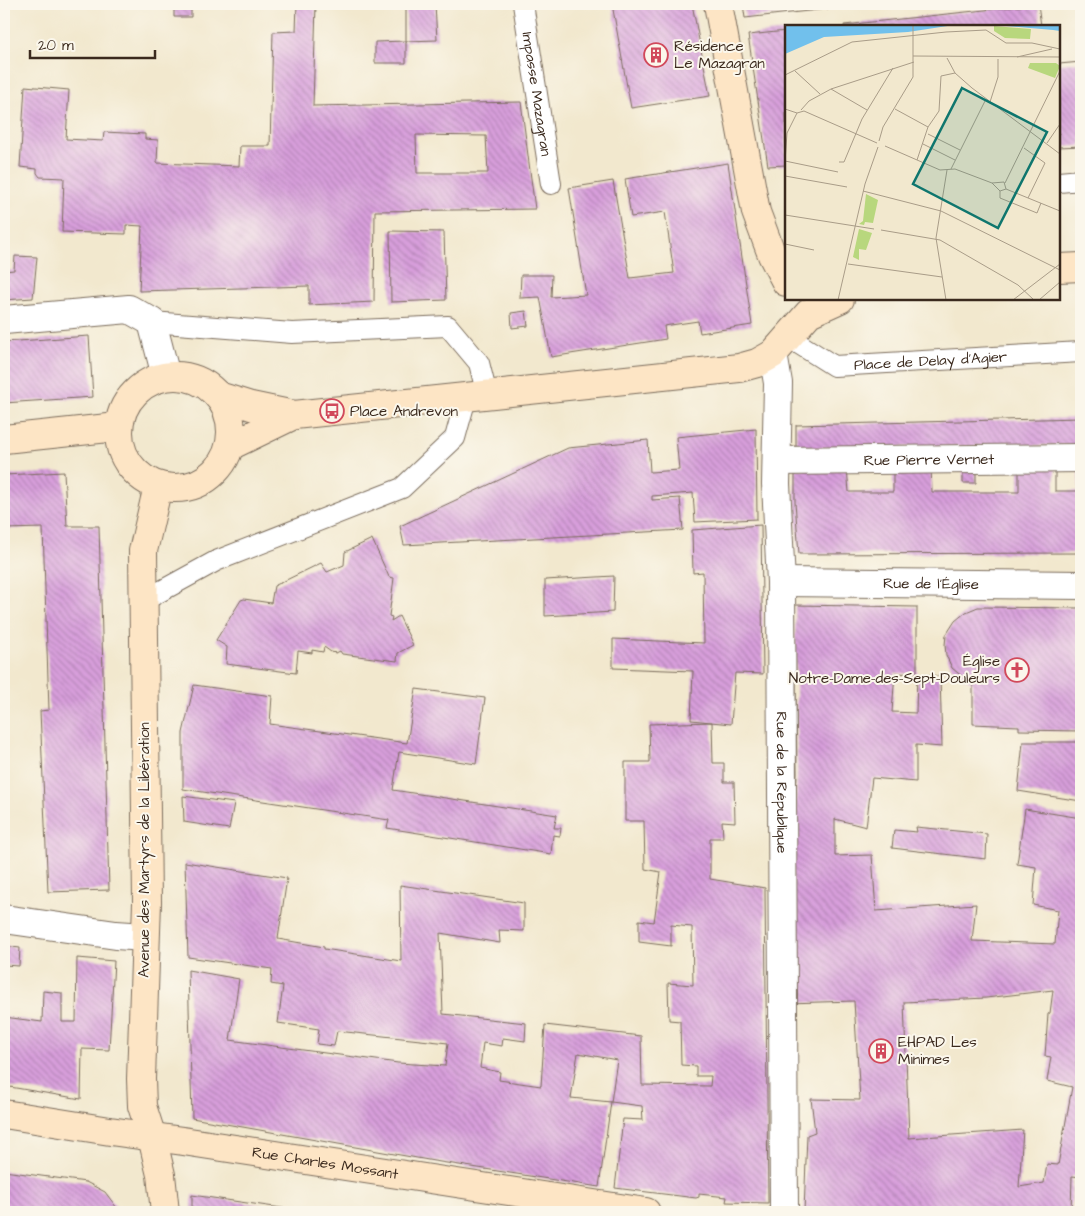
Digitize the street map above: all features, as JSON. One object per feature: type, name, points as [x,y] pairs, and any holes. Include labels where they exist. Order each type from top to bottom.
[{"type":"street","points":[[718,4],[756,212],[772,255],[785,280]]},
{"type":"street","points":[[1060,268],[1081,267]]},
{"type":"street","points":[[219,396],[251,406],[294,415],[739,368],[757,363],[781,345],[804,306],[835,300]]},
{"type":"street","points":[[4,320],[129,309],[152,322],[166,376]]},
{"type":"street","name":"Rue de la République","points":[[781,345],[778,383],[776,484],[781,582],[784,1212]]},
{"type":"street","points":[[181,375],[195,379],[208,386],[219,396],[228,411],[232,428],[230,446],[223,462],[211,476],[195,485],[177,489],[158,486],[141,478],[128,464],[120,446],[118,427],[123,409],[133,393],[148,382],[166,376],[181,375]]},
{"type":"street","points":[[230,446],[294,415]]},
{"type":"street","points":[[4,439],[118,427]]},
{"type":"street","name":"Rue Pierre Vernet","points":[[777,460],[1081,458]]},
{"type":"street","name":"Avenue des Martyrs de la Libération","points":[[158,486],[143,551],[147,902],[142,1106],[152,1137],[165,1212]]},
{"type":"street","name":"Rue de l'Église","points":[[781,582],[1081,585]]},
{"type":"street","points":[[4,919],[116,935],[145,937]]},
{"type":"street","name":"Rue Charles Mossant","points":[[4,1114],[646,1212]]},
{"type":"lane","name":"Impasse Mazagran","points":[[523,4],[550,184]]},
{"type":"lane","points":[[1060,182],[1081,180]]},
{"type":"lane","points":[[143,601],[216,561],[402,488],[455,438],[477,396],[479,363],[448,326],[292,334],[152,322]]},
{"type":"lane","name":"Place de Delay d'Agier","points":[[781,345],[834,366],[1081,352]]},
{"type":"building","points":[[174,4],[191,4],[191,17],[174,17]]},
{"type":"building","points":[[297,4],[316,4],[313,106],[521,102],[535,209],[375,211],[374,302],[309,305],[309,286],[139,291],[142,226],[126,225],[126,234],[62,232],[64,178],[40,177],[37,169],[20,167],[25,86],[69,90],[66,139],[103,141],[104,132],[145,134],[145,139],[158,140],[157,163],[239,166],[240,146],[270,146],[273,32],[296,31]],"holes":[[[416,135],[486,136],[488,173],[417,173]]]},
{"type":"building","points":[[406,4],[435,4],[437,40],[406,41]]},
{"type":"building","name":"Résidence Le Mazagran","points":[[612,4],[692,4],[710,96],[631,108]]},
{"type":"building","points":[[743,4],[845,4],[845,7],[745,18]]},
{"type":"building","points":[[1021,4],[1038,4],[1041,25],[844,25],[1022,6]]},
{"type":"building","points":[[785,31],[785,165],[768,166],[748,35]]},
{"type":"building","points":[[406,41],[406,63],[375,63],[375,42]]},
{"type":"building","points":[[1081,62],[1081,146],[1060,147],[1060,64]]},
{"type":"building","points":[[728,163],[752,325],[700,333],[698,321],[664,326],[666,339],[551,357],[540,297],[520,298],[521,275],[552,275],[551,297],[586,295],[569,188],[613,181],[630,278],[674,273],[665,212],[631,217],[625,179]]},
{"type":"building","points":[[390,231],[444,232],[446,300],[391,302]]},
{"type":"building","points":[[15,256],[37,257],[33,298],[4,300],[4,271],[14,270]]},
{"type":"building","points":[[526,311],[528,326],[512,328],[511,313]]},
{"type":"building","points":[[89,336],[93,397],[4,403],[4,342]]},
{"type":"building","points":[[1081,418],[1081,445],[796,448],[796,425]]},
{"type":"building","points":[[756,429],[757,519],[695,522],[693,493],[652,496],[652,500],[680,498],[683,530],[404,545],[400,526],[568,448],[648,440],[650,472],[679,470],[676,437]]},
{"type":"building","points":[[1078,464],[1081,464],[1081,553],[799,554],[795,502],[795,469],[847,468],[849,492],[893,492],[893,468],[931,467],[932,492],[1019,492],[1019,465],[1055,465],[1055,491],[1079,491]]},
{"type":"building","points":[[963,466],[976,466],[976,483],[963,483]]},
{"type":"building","points":[[64,472],[67,526],[99,526],[109,890],[48,892],[40,711],[49,710],[43,528],[4,529],[4,475]]},
{"type":"building","points":[[761,525],[763,674],[735,673],[731,724],[691,720],[693,671],[613,668],[613,639],[704,643],[703,572],[693,573],[692,530]]},
{"type":"building","points":[[372,539],[389,577],[394,578],[389,616],[392,617],[391,621],[399,616],[413,645],[398,653],[397,661],[342,654],[340,651],[336,653],[324,647],[323,652],[312,650],[312,653],[298,651],[296,673],[226,664],[227,647],[216,640],[241,600],[271,603],[274,586],[321,563],[327,572],[344,565],[345,552]]},
{"type":"building","points":[[614,576],[613,612],[545,616],[545,580]]},
{"type":"building","points":[[795,605],[917,607],[917,674],[940,676],[942,747],[916,745],[916,782],[872,778],[866,827],[835,819],[835,856],[872,855],[876,911],[976,904],[972,941],[1055,944],[1058,910],[1033,905],[1036,867],[1017,864],[1025,809],[1081,818],[1081,1032],[1076,1063],[1081,1065],[1081,1177],[1072,1176],[1071,1212],[804,1212],[807,1135],[815,1132],[811,1099],[860,1100],[854,1001],[787,1003],[797,773]],"holes":[[[895,673],[917,674],[916,713],[892,712]],[[1053,990],[1050,1013],[1048,1014],[1045,1056],[1051,1057],[1047,1081],[1072,1087],[1058,1165],[1047,1164],[1044,1183],[1019,1187],[1023,1130],[909,1138],[904,1002],[986,998]]]},
{"type":"building","name":"Église Notre-Dame-des-Sept-Douleurs","points":[[978,607],[1081,608],[1081,731],[1019,730],[1019,726],[973,724],[973,682],[964,678],[952,668],[946,655],[945,645],[946,635],[955,621],[966,612]]},
{"type":"building","points":[[194,685],[272,696],[270,724],[407,743],[416,689],[485,698],[476,764],[399,752],[393,790],[557,815],[554,828],[561,828],[560,836],[553,835],[551,854],[387,828],[389,820],[183,789],[183,733]]},
{"type":"building","points":[[712,722],[713,763],[724,763],[724,782],[734,782],[735,822],[722,821],[723,838],[710,838],[710,879],[765,888],[768,1203],[726,1202],[727,1197],[699,1194],[699,1197],[696,1198],[615,1188],[623,1119],[643,1120],[642,1106],[611,1102],[599,1187],[434,1161],[192,1118],[188,970],[239,979],[230,1040],[398,1063],[445,1066],[448,1043],[337,1031],[334,1046],[317,1044],[319,1029],[278,1023],[283,986],[271,984],[272,969],[188,957],[185,862],[287,878],[278,939],[324,947],[324,949],[401,961],[400,885],[524,903],[524,931],[499,930],[500,943],[440,933],[443,1014],[526,1023],[525,1041],[503,1038],[502,1046],[483,1043],[480,1068],[500,1072],[499,1080],[541,1086],[545,1025],[641,1036],[642,1085],[710,1086],[711,1076],[696,1076],[696,1066],[681,1065],[680,1021],[669,1020],[668,983],[693,985],[692,927],[671,925],[671,946],[639,942],[639,920],[654,922],[661,872],[645,869],[644,821],[625,821],[625,762],[650,762],[649,724]],"holes":[[[578,1053],[617,1060],[611,1102],[571,1098]]]},
{"type":"building","points":[[1023,742],[1081,742],[1081,801],[1018,791]]},
{"type":"building","points":[[183,796],[234,803],[229,829],[184,822]]},
{"type":"building","points":[[916,827],[987,834],[986,859],[892,848],[894,830],[917,832]]},
{"type":"building","points":[[4,946],[20,948],[19,966],[4,965]]},
{"type":"building","points":[[77,958],[114,961],[109,1050],[82,1049],[81,1099],[4,1086],[4,1017],[42,1022],[43,991],[62,993],[62,1022],[76,1022]]},
{"type":"building","points":[[4,1171],[86,1182],[105,1192],[120,1212],[4,1212]]},
{"type":"building","points":[[192,1195],[302,1211],[302,1212],[192,1212]]},
{"type":"place","name":"Résidence Le Mazagran","points":[[656,55]]},
{"type":"place","name":"Place Andrevon","points":[[332,411]]},
{"type":"place","name":"Église Notre-Dame-des-Sept-Douleurs","points":[[1017,670]]},
{"type":"place","name":"EHPAD Les Minimes","points":[[881,1051]]}]
